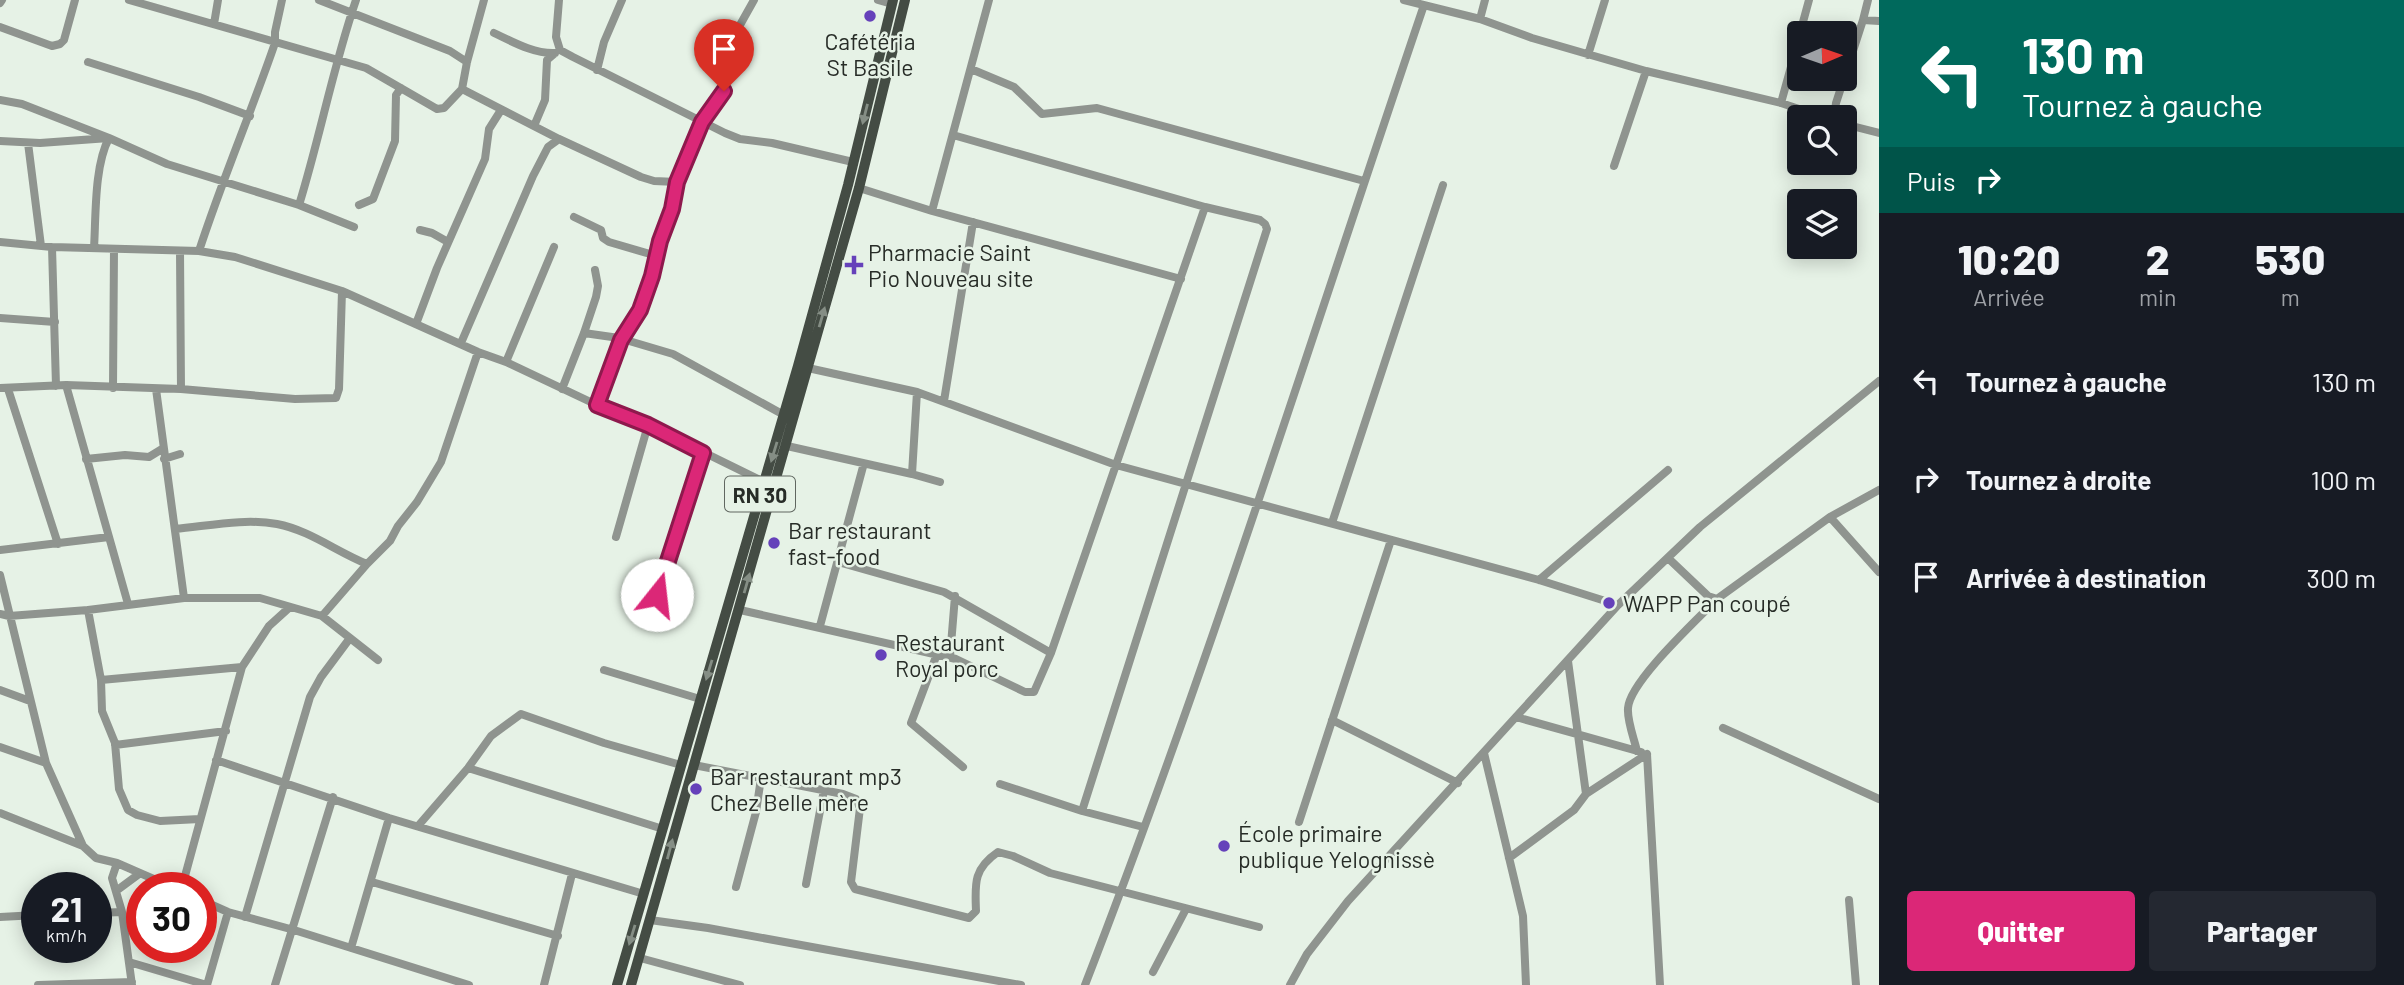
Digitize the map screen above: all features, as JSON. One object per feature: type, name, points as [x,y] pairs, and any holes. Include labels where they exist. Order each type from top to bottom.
[{"type":"main road","name":"RN 30","points":[[631,985],[859,188],[905,0]]},
{"type":"main road","name":"RN 30","points":[[617,985],[784,415],[853,162],[893,2]]},
{"type":"street","points":[[0,27],[52,46],[60,44],[64,40],[75,0]]},
{"type":"street","points":[[130,0],[366,68],[437,109],[444,108],[462,89],[484,0]]},
{"type":"street","points":[[214,24],[218,0]]},
{"type":"street","points":[[200,251],[222,181],[250,116],[275,43],[282,0]]},
{"type":"street","points":[[319,0],[450,51],[467,62]]},
{"type":"street","points":[[299,205],[320,134],[337,60],[356,0]]},
{"type":"street","points":[[557,52],[559,0]]},
{"type":"street","points":[[597,70],[604,42],[622,0]]},
{"type":"street","points":[[597,405],[621,340],[640,310],[672,209],[677,182],[702,122],[724,91],[737,33],[754,0]]},
{"type":"street","points":[[878,0],[893,2]]},
{"type":"street","points":[[932,211],[989,0]]},
{"type":"street","points":[[1404,0],[1480,19],[1646,71],[1787,105]]},
{"type":"street","points":[[1480,19],[1485,0]]},
{"type":"street","points":[[1588,55],[1605,0]]},
{"type":"street","points":[[1803,21],[1807,0]]},
{"type":"street","points":[[1836,105],[1868,0]]},
{"type":"street","points":[[1085,985],[1121,892],[1258,503],[1424,5]]},
{"type":"street","points":[[1863,20],[1879,21]]},
{"type":"street","points":[[494,33],[527,48],[557,52],[740,139],[772,143],[853,162]]},
{"type":"street","points":[[534,126],[545,100],[547,60],[557,52]]},
{"type":"street","points":[[88,62],[250,116]]},
{"type":"street","points":[[971,69],[1014,87],[1042,114],[1097,108],[1364,181]]},
{"type":"street","points":[[1614,166],[1646,71]]},
{"type":"street","points":[[1781,103],[1787,82]]},
{"type":"street","points":[[359,205],[373,199],[395,141],[396,95],[401,88]]},
{"type":"street","points":[[462,89],[559,139],[642,177],[654,181],[677,182]]},
{"type":"street","points":[[0,100],[30,107],[167,164],[299,205],[354,227]]},
{"type":"street","points":[[416,324],[448,242],[485,159],[489,129],[501,110]]},
{"type":"street","points":[[1857,127],[1879,133]]},
{"type":"street","points":[[953,135],[1205,207],[1260,220],[1267,229],[1082,811]]},
{"type":"street","points":[[0,141],[29,143],[109,138]]},
{"type":"street","points":[[94,248],[99,181],[104,148],[109,138]]},
{"type":"street","points":[[461,343],[533,176],[548,147],[559,139]]},
{"type":"street","points":[[29,143],[41,246]]},
{"type":"street","points":[[1332,523],[1443,185]]},
{"type":"street","points":[[859,188],[932,211],[1181,279]]},
{"type":"street","points":[[740,610],[950,657],[1032,693],[1051,653],[1205,207]]},
{"type":"street","points":[[573,217],[601,230],[603,238],[610,242],[657,256]]},
{"type":"street","points":[[944,401],[973,222]]},
{"type":"street","points":[[420,230],[448,242]]},
{"type":"street","points":[[0,242],[52,247],[200,251],[235,257],[342,292],[506,362],[562,390],[648,425],[764,482]]},
{"type":"street","points":[[52,247],[61,385],[86,459],[128,604]]},
{"type":"street","points":[[506,362],[554,247]]},
{"type":"street","points":[[113,388],[114,249]]},
{"type":"street","points":[[180,251],[181,388]]},
{"type":"street","points":[[562,390],[584,333],[598,286],[595,270]]},
{"type":"street","points":[[58,544],[4,388],[61,385],[181,388],[295,399],[336,397],[339,389],[342,292]]},
{"type":"street","points":[[0,318],[55,322]]},
{"type":"street","points":[[584,333],[673,354],[784,415]]},
{"type":"street","points":[[322,616],[390,541],[441,462],[478,352]]},
{"type":"street","points":[[808,368],[918,392],[1116,465],[1539,580],[1618,606]]},
{"type":"street","points":[[1290,985],[1307,954],[1348,901],[1618,606],[1700,527],[1879,381]]},
{"type":"street","points":[[156,389],[184,598]]},
{"type":"street","points":[[912,474],[918,392]]},
{"type":"street","points":[[616,537],[648,425]]},
{"type":"street","points":[[787,446],[940,482]]},
{"type":"street","points":[[149,457],[163,449]]},
{"type":"street","points":[[648,606],[657,595],[703,453]]},
{"type":"street","points":[[164,463],[180,454]]},
{"type":"street","points":[[86,459],[125,455],[149,457],[164,463]]},
{"type":"street","points":[[820,626],[864,463]]},
{"type":"street","points":[[1539,580],[1668,470]]},
{"type":"street","points":[[1637,751],[1628,712],[1632,697],[1648,672],[1717,599],[1830,517],[1879,490]]},
{"type":"street","points":[[1830,517],[1879,572]]},
{"type":"street","points":[[174,529],[253,522],[279,524],[367,564]]},
{"type":"street","points":[[0,550],[109,537]]},
{"type":"street","points":[[1299,822],[1391,540]]},
{"type":"street","points":[[1668,558],[1708,596],[1717,599]]},
{"type":"street","points":[[838,562],[955,596],[1051,653]]},
{"type":"street","points":[[0,575],[5,615],[46,762],[83,846]]},
{"type":"street","points":[[950,657],[955,596]]},
{"type":"street","points":[[5,615],[88,610],[184,598],[250,597],[322,616],[378,660]]},
{"type":"street","points":[[186,872],[242,667],[269,626],[290,607]]},
{"type":"street","points":[[88,610],[101,680],[102,711],[115,745],[119,789],[128,810],[136,816],[160,821],[201,819]]},
{"type":"street","points":[[245,917],[310,697],[321,677],[350,638]]},
{"type":"street","points":[[937,654],[911,723],[963,766]]},
{"type":"street","points":[[1568,661],[1586,794]]},
{"type":"street","points":[[101,680],[242,667]]},
{"type":"street","points":[[604,670],[700,699]]},
{"type":"street","points":[[0,690],[30,701]]},
{"type":"street","points":[[418,826],[468,768],[491,736],[521,714],[604,743],[681,765]]},
{"type":"street","points":[[1516,718],[1647,754]]},
{"type":"street","points":[[1332,720],[1458,783]]},
{"type":"street","points":[[1723,727],[1879,799]]},
{"type":"street","points":[[115,745],[226,731]]},
{"type":"street","points":[[0,747],[46,762]]},
{"type":"street","points":[[1485,753],[1522,916],[1527,985]]},
{"type":"street","points":[[1509,858],[1574,810],[1586,794],[1647,754]]},
{"type":"street","points":[[1647,754],[1660,985]]},
{"type":"street","points":[[216,760],[333,797],[389,818],[644,894]]},
{"type":"street","points":[[694,765],[824,790],[856,799],[860,808],[851,882],[855,889],[969,918],[976,911],[975,884],[978,873],[987,859],[998,852],[1050,873],[1259,927]]},
{"type":"street","points":[[468,768],[663,829]]},
{"type":"street","points":[[736,887],[756,812],[761,778]]},
{"type":"street","points":[[1000,784],[1082,811],[1143,827]]},
{"type":"street","points":[[806,884],[824,790]]},
{"type":"street","points":[[275,985],[333,797]]},
{"type":"street","points":[[0,813],[83,846],[96,858],[117,863],[135,872]]},
{"type":"street","points":[[351,948],[389,818]]},
{"type":"street","points":[[117,863],[112,878],[122,912],[126,941]]},
{"type":"street","points":[[544,985],[572,874]]},
{"type":"street","points":[[372,882],[558,936]]},
{"type":"street","points":[[116,891],[126,884]]},
{"type":"street","points":[[1849,900],[1856,985]]},
{"type":"street","points":[[217,907],[469,985]]},
{"type":"street","points":[[1153,972],[1186,909]]},
{"type":"street","points":[[112,912],[122,912]]},
{"type":"street","points":[[132,963],[207,985],[228,912]]},
{"type":"street","points":[[0,917],[21,916]]},
{"type":"street","points":[[650,920],[708,928],[1021,985]]},
{"type":"street","points":[[640,958],[740,985]]},
{"type":"street","points":[[38,985],[132,983],[129,963]]},
{"type":"place","name":"Cafétéria St Basile","points":[[870,16]]},
{"type":"place","name":"Pharmacie Saint Pio Nouveau site","points":[[854,265]]},
{"type":"place","name":"Bar restaurant fast-food","points":[[774,543]]},
{"type":"place","name":"WAPP Pan coupé","points":[[1609,603]]},
{"type":"place","name":"Restaurant Royal porc","points":[[881,655]]},
{"type":"place","name":"Bar restaurant mp3 Chez Belle mère","points":[[696,789]]},
{"type":"place","name":"École primaire publique Yelognissè","points":[[1224,846]]},
{"type":"route","points":[[657,595],[703,453],[648,425],[597,405],[621,340],[640,310],[672,209],[677,182],[702,122],[724,91]]}]
